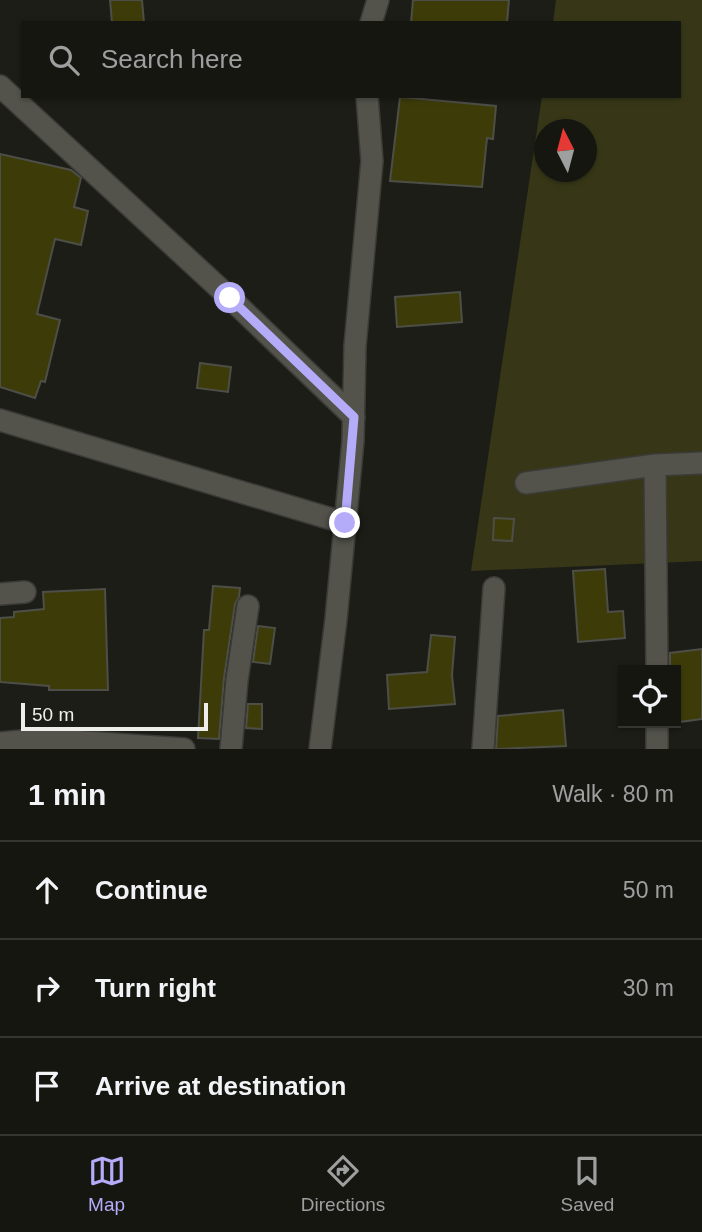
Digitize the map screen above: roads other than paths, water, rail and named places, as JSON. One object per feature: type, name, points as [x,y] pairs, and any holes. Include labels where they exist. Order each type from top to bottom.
[{"type":"street","points":[[372,21],[378,0]]},
{"type":"street","points":[[0,86],[230,298],[354,417]]},
{"type":"street","points":[[320,749],[354,417],[355,346],[372,161],[367,98]]},
{"type":"street","points":[[0,420],[345,523]]},
{"type":"street","points":[[526,483],[655,466],[702,463]]},
{"type":"street","points":[[655,466],[657,665]]},
{"type":"street","points":[[483,749],[495,588]]},
{"type":"street","points":[[0,594],[25,592]]},
{"type":"street","points":[[231,749],[237,680],[248,606]]},
{"type":"street","points":[[657,728],[657,749]]},
{"type":"street","points":[[0,743],[43,738],[184,749]]}]
